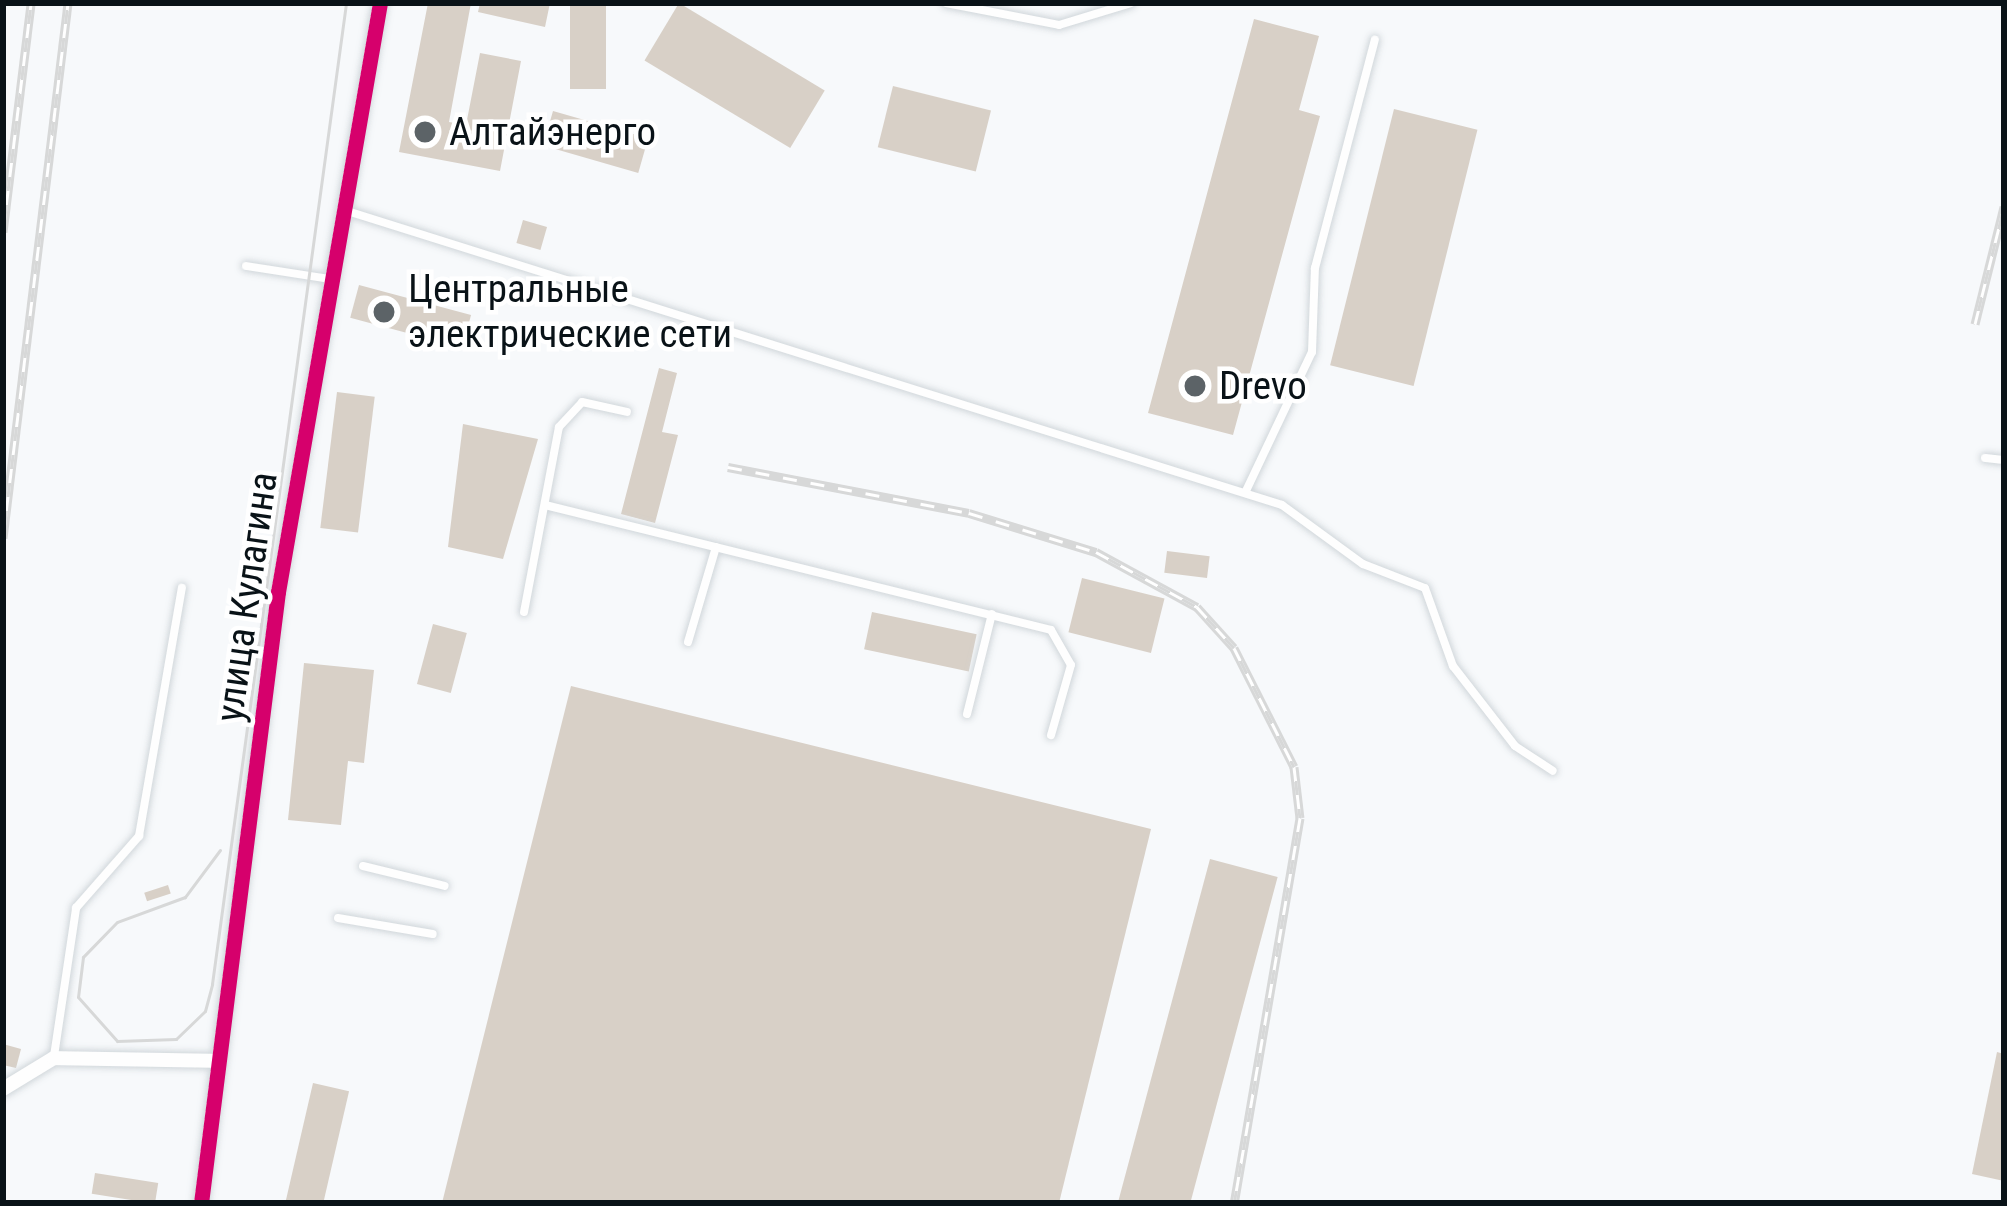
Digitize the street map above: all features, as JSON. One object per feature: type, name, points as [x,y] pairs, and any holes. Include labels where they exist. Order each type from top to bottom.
[{"type":"street","name":"улица Кулагина","points":[[201,1203],[330,279],[380,3]]},
{"type":"street","points":[[3,1089],[54,1058],[219,1061]]},
{"type":"lane","points":[[946,3],[1059,25],[1131,3]]},
{"type":"lane","points":[[1245,493],[1312,352],[1315,268],[1375,40]]},
{"type":"lane","points":[[342,209],[1245,493],[1425,588],[1453,666],[1515,746],[1553,771]]},
{"type":"lane","points":[[247,266],[330,279]]},
{"type":"lane","points":[[524,612],[568,412],[582,402],[627,412]]},
{"type":"lane","points":[[1985,458],[2004,460]]},
{"type":"lane","points":[[544,505],[992,614],[1067,645],[1051,735]]},
{"type":"lane","points":[[688,642],[716,547]]},
{"type":"lane","points":[[54,1058],[76,908],[139,836],[182,588]]},
{"type":"lane","points":[[967,714],[992,614]]},
{"type":"lane","points":[[363,866],[446,886]]},
{"type":"lane","points":[[338,918],[433,934]]},
{"type":"building","points":[[428,3],[471,3],[449,122],[466,125],[480,53],[521,61],[500,171],[399,152]]},
{"type":"building","points":[[480,3],[550,3],[545,27],[478,12]]},
{"type":"building","points":[[570,3],[606,3],[606,89],[570,89]]},
{"type":"building","points":[[679,3],[825,91],[790,148],[644,60]]},
{"type":"building","points":[[1254,19],[1319,36],[1299,110],[1320,116],[1233,435],[1148,413]]},
{"type":"building","points":[[893,86],[991,110],[976,172],[878,147]]},
{"type":"building","points":[[1394,109],[1477,130],[1414,386],[1330,365]]},
{"type":"building","points":[[553,111],[648,138],[638,173],[543,146]]},
{"type":"building","points":[[523,220],[547,227],[540,250],[516,243]]},
{"type":"building","points":[[359,285],[471,315],[462,348],[350,318]]},
{"type":"building","points":[[659,368],[677,373],[662,432],[678,435],[655,523],[621,514]]},
{"type":"building","points":[[337,392],[375,397],[358,533],[320,528]]},
{"type":"building","points":[[463,424],[538,439],[503,559],[448,547]]},
{"type":"building","points":[[1167,551],[1210,556],[1207,578],[1164,573]]},
{"type":"building","points":[[1082,578],[1164,599],[1151,653],[1068,632]]},
{"type":"building","points":[[872,612],[977,634],[969,671],[864,649]]},
{"type":"building","points":[[433,624],[467,633],[451,693],[417,684]]},
{"type":"building","points":[[304,663],[374,670],[364,763],[348,761],[341,825],[288,820]]},
{"type":"building","points":[[571,686],[1151,829],[1059,1203],[442,1203]]},
{"type":"building","points":[[1210,859],[1278,877],[1190,1203],[1118,1203]]},
{"type":"building","points":[[168,885],[171,894],[147,901],[144,893]]},
{"type":"building","points":[[3,1044],[21,1049],[16,1068],[3,1065]]},
{"type":"building","points":[[1997,1052],[2004,1054],[2004,1181],[1972,1174]]},
{"type":"building","points":[[313,1083],[349,1091],[323,1203],[285,1203]]},
{"type":"building","points":[[95,1173],[158,1183],[155,1203],[92,1194]]},
{"type":"tram line","points":[[220,850],[185,897],[117,922],[83,957],[78,997],[117,1041],[176,1039],[205,1011],[212,984],[346,3]]},
{"type":"railway","points":[[3,232],[31,3]]},
{"type":"railway","points":[[3,538],[68,3]]},
{"type":"railway","points":[[1975,324],[2004,207]]},
{"type":"railway","points":[[728,467],[969,513],[1096,552],[1197,607],[1234,648],[1294,767],[1300,818],[1234,1203]]},
{"type":"cycle path","points":[[201,1203],[278,592],[380,3]]},
{"type":"place","name":"Алтайэнерго","points":[[425,132]]},
{"type":"place","name":"Центральные электрические сети","points":[[384,312]]},
{"type":"place","name":"Drevo","points":[[1195,386]]}]
